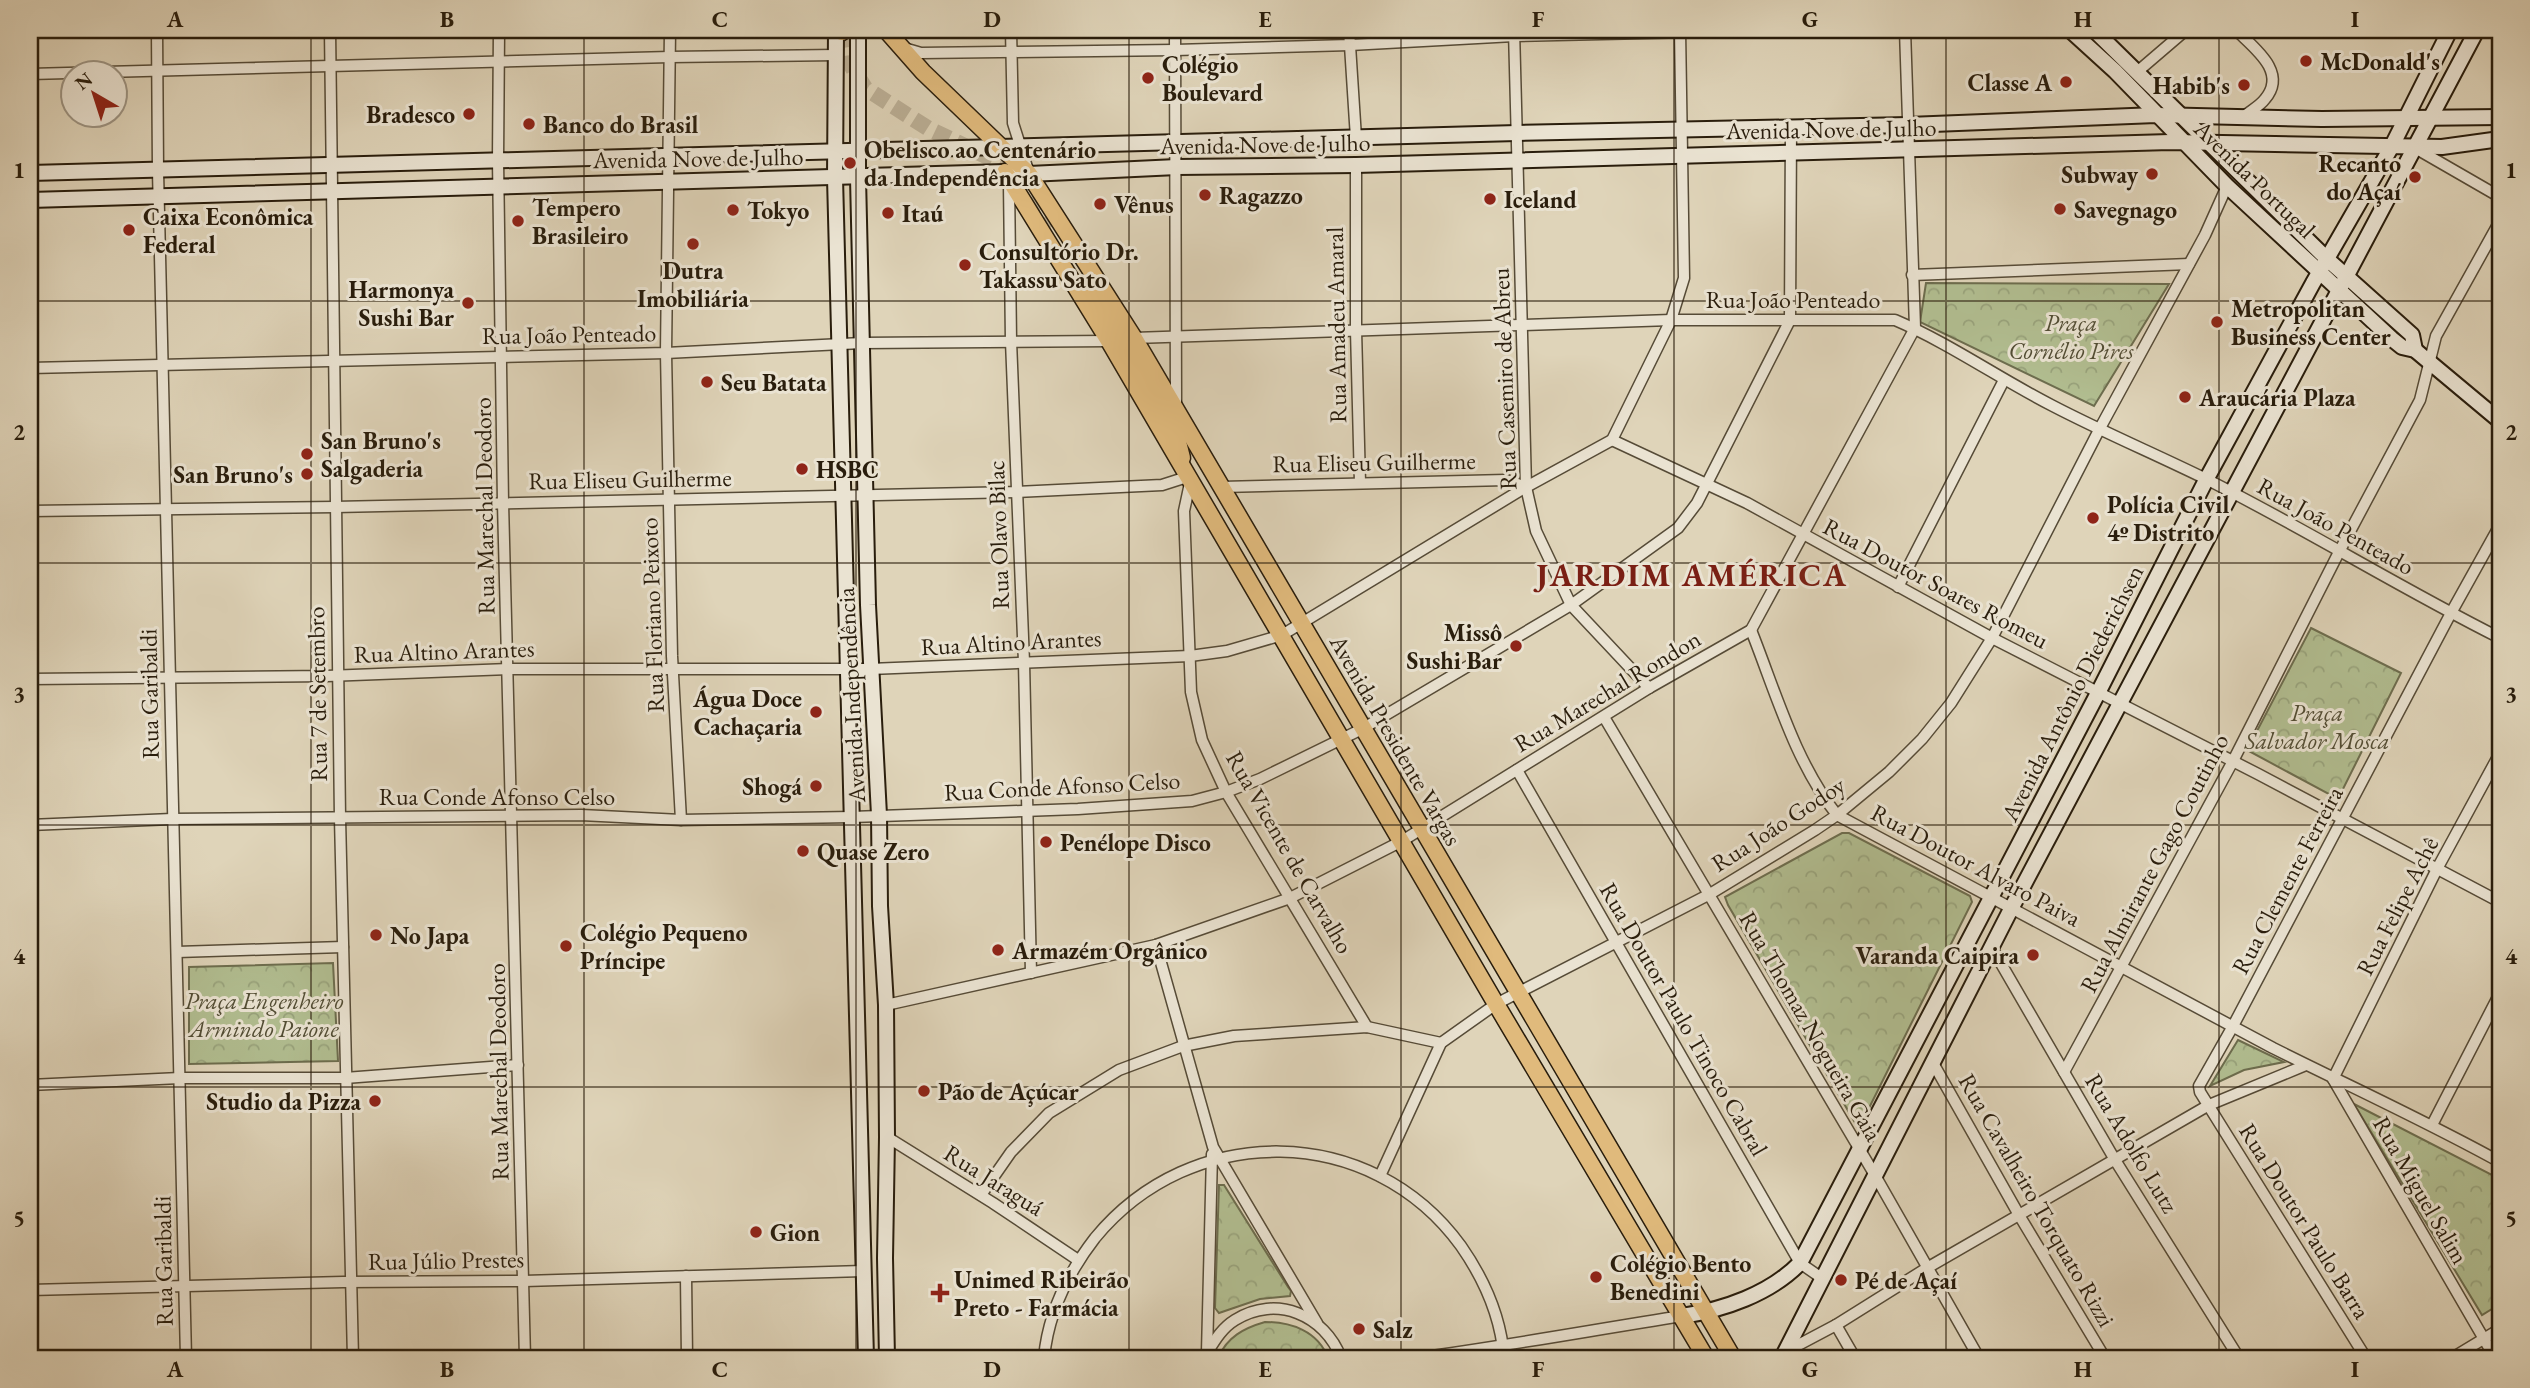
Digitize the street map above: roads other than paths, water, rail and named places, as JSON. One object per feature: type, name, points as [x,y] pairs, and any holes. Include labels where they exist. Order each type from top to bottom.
[{"type":"main road","name":"Avenida Independência","points":[[845,30],[836,55],[835,177],[866,1358]]},
{"type":"main road","name":"Avenida Independência","points":[[845,30],[858,151],[870,669],[886,1005],[887,1358]]},
{"type":"main road","points":[[886,30],[923,72],[1029,174]]},
{"type":"main road","name":"Avenida Portugal","points":[[2070,30],[2115,71],[2227,186],[2323,265],[2345,276],[2412,335],[2415,351]]},
{"type":"main road","name":"Avenida Portugal","points":[[2094,30],[2207,142],[2323,265],[2338,289],[2402,347],[2415,351],[2500,421]]},
{"type":"main road","name":"Avenida Antônio Diederichsen","points":[[1682,1316],[1705,1312],[1761,1292],[1782,1280],[1800,1263],[2098,693],[2206,480],[2323,265],[2392,146],[2450,30]]},
{"type":"main road","name":"Avenida Antônio Diederichsen","points":[[1783,1355],[2012,907],[2477,30]]},
{"type":"main road","name":"Avenida Nove de Julho","points":[[30,173],[158,171],[331,163],[1908,125],[2156,115],[2406,119],[2500,117]]},
{"type":"main road","name":"Avenida Nove de Julho","points":[[30,200],[668,181],[1007,176],[1177,167],[1356,165],[2183,142],[2442,147],[2500,139]]},
{"type":"main road","points":[[2442,147],[2500,147]]},
{"type":"main road","name":"Avenida Presidente Vargas","points":[[1029,174],[1134,338],[1733,1358]]},
{"type":"main road","name":"Avenida Presidente Vargas","points":[[1007,176],[1109,341],[1706,1358]]},
{"type":"main road","points":[[1053,226],[1176,434],[1189,480]]},
{"type":"street","name":"Rua Garibaldi","points":[[157,30],[158,198],[186,1358]]},
{"type":"street","name":"Rua 7 de Setembro","points":[[330,30],[340,818],[353,1358]]},
{"type":"street","name":"Rua Marechal Deodoro","points":[[499,30],[503,503],[525,1358]]},
{"type":"street","name":"Rua Floriano Peixoto","points":[[670,30],[666,353],[673,668],[681,820]]},
{"type":"street","points":[[1011,30],[1013,123],[1019,147]]},
{"type":"street","points":[[1175,30],[1176,411]]},
{"type":"street","points":[[1349,30],[1356,138]]},
{"type":"street","points":[[900,46],[921,53],[1175,50],[1350,45],[1514,33],[1785,30]]},
{"type":"street","points":[[1751,630],[1915,328],[1905,30]]},
{"type":"street","points":[[2003,30],[2031,30]]},
{"type":"street","points":[[2137,72],[2186,30]]},
{"type":"street","points":[[2236,30],[2271,66],[2274,77],[2265,99],[2243,117]]},
{"type":"street","points":[[1612,440],[1671,320],[1685,278],[1680,31]]},
{"type":"street","name":"Rua Casemiro de Abreu","points":[[1514,33],[1526,487],[1536,531],[1571,605],[1649,688]]},
{"type":"street","points":[[30,74],[836,55]]},
{"type":"street","name":"Rua Conde Afonso Celso","points":[[30,825],[172,819],[581,815],[681,820],[1078,809],[1178,803],[1226,792],[1260,779],[1362,729],[1571,605],[1678,528],[1697,503],[1790,320],[1791,128]]},
{"type":"street","name":"Avenida Presidente Vargas","points":[[1019,147],[1029,174]]},
{"type":"street","points":[[2415,147],[2500,197]]},
{"type":"street","name":"Rua Amadeu Amaral","points":[[1356,165],[1360,483]]},
{"type":"street","name":"Rua Olavo Bilac","points":[[1007,176],[1024,662],[1031,973]]},
{"type":"street","name":"Rua João Godoy","points":[[1441,1043],[1496,1004],[1710,894],[1838,816],[1922,739],[1951,703],[1992,638],[2099,430],[2189,264],[2227,186]]},
{"type":"street","name":"Rua Almirante Gago Coutinho","points":[[2064,1072],[2233,761],[2420,400],[2435,336],[2500,221]]},
{"type":"street","points":[[1912,275],[2189,264]]},
{"type":"street","name":"Rua João Penteado","points":[[1134,338],[1671,320],[1895,320],[1915,328],[2004,380],[2099,430],[2231,493],[2500,638]]},
{"type":"street","name":"Rua João Penteado","points":[[30,368],[164,367],[666,353],[862,342],[1109,341]]},
{"type":"street","points":[[1898,587],[2004,380]]},
{"type":"street","name":"Rua Doutor Soares Romeu","points":[[1612,440],[1747,503],[1992,638],[2500,902]]},
{"type":"street","name":"Rua Altino Arantes","points":[[30,679],[338,675],[509,669],[870,669],[1190,656],[1227,651],[1282,635],[1526,487],[1612,440]]},
{"type":"street","name":"Rua Eliseu Guilherme","points":[[30,511],[1016,492],[1162,485],[1189,480]]},
{"type":"street","name":"Rua Vicente de Carvalho","points":[[1189,480],[1184,511],[1191,692],[1202,740],[1226,792],[1367,1027]]},
{"type":"street","points":[[1506,480],[1508,499]]},
{"type":"street","name":"Rua Eliseu Guilherme","points":[[1223,488],[1506,480],[1526,487]]},
{"type":"street","name":"Rua Clemente Ferreira","points":[[2209,1105],[2199,1086],[2500,525]]},
{"type":"street","name":"Rua Marechal Rondon","points":[[886,1005],[1156,945],[1290,898],[1402,841],[1649,688],[1751,630]]},
{"type":"street","name":"Rua Doutor Alvaro Paiva","points":[[1751,630],[1807,770],[1838,816],[2306,1065],[2432,1125],[2500,1162]]},
{"type":"street","name":"Rua Thomaz Nogueira Gaia","points":[[1604,717],[1876,1177],[1979,1358]]},
{"type":"street","name":"Rua Felipe Achê","points":[[2333,1079],[2437,869],[2500,753]]},
{"type":"street","name":"Rua Doutor Paulo Tinoco Cabral","points":[[1517,770],[1800,1263],[1824,1279]]},
{"type":"street","points":[[1156,945],[1216,1158],[1317,1323],[1335,1342],[1341,1358]]},
{"type":"street","points":[[177,952],[343,947]]},
{"type":"street","name":"Rua Adolfo Lutz","points":[[1992,948],[2115,1160],[2239,1358]]},
{"type":"street","points":[[2432,1125],[2500,993]]},
{"type":"street","points":[[981,1195],[1011,1152],[1049,1113],[1119,1070],[1184,1046],[1234,1036],[1367,1027],[1441,1043],[1380,1176]]},
{"type":"street","name":"Rua Cavalheiro Torquato Rizzi","points":[[1933,1063],[2019,1215],[2105,1358]]},
{"type":"street","points":[[30,1084],[180,1078],[345,1078],[518,1065]]},
{"type":"street","points":[[1783,1355],[1927,1268],[2209,1105],[2306,1065]]},
{"type":"street","name":"Rua Miguel Salim","points":[[2333,1079],[2495,1358]]},
{"type":"street","name":"Rua Doutor Paulo Barra","points":[[2209,1105],[2366,1358]]},
{"type":"street","name":"Rua Jaraguá","points":[[887,1137],[981,1195],[1078,1260]]},
{"type":"street","points":[[1044,1358],[1051,1321],[1062,1289],[1078,1260],[1114,1216],[1159,1182],[1216,1158],[1261,1151],[1302,1152],[1342,1160],[1380,1176],[1417,1199],[1449,1229],[1474,1265],[1492,1304],[1504,1358]]},
{"type":"street","points":[[1206,1356],[1216,1158]]},
{"type":"street","name":"Rua Júlio Prestes","points":[[30,1290],[352,1282],[524,1281],[863,1271]]},
{"type":"street","points":[[686,1276],[687,1358]]},
{"type":"street","points":[[1206,1356],[1218,1334],[1235,1320],[1255,1311],[1276,1308],[1298,1312],[1317,1323]]},
{"type":"street","points":[[1417,1358],[1503,1347],[1559,1335],[1682,1316]]},
{"type":"street","points":[[1836,1325],[1855,1358]]},
{"type":"street","points":[[2452,1358],[2500,1329]]},
{"type":"tunnel","points":[[842,32],[846,57],[865,88],[929,129],[1009,167],[1030,190],[1053,226]]},
{"type":"place","name":"McDonald's","points":[[2306,61]]},
{"type":"place","name":"Colégio Boulevard","points":[[1148,78]]},
{"type":"place","name":"Classe A","points":[[2066,82]]},
{"type":"place","name":"Habib's","points":[[2244,85]]},
{"type":"place","name":"Bradesco","points":[[469,114]]},
{"type":"place","name":"Banco do Brasil","points":[[529,124]]},
{"type":"place","name":"Obelisco ao Centenário da Independência","points":[[850,163]]},
{"type":"place","name":"Subway","points":[[2152,174]]},
{"type":"place","name":"Recanto do Açaí","points":[[2415,177]]},
{"type":"place","name":"Ragazzo","points":[[1205,195]]},
{"type":"place","name":"Iceland","points":[[1490,199]]},
{"type":"place","name":"Vênus","points":[[1100,204]]},
{"type":"place","name":"Savegnago","points":[[2060,209]]},
{"type":"place","name":"Tokyo","points":[[733,210]]},
{"type":"place","name":"Itaú","points":[[888,213]]},
{"type":"place","name":"Tempero Brasileiro","points":[[518,221]]},
{"type":"place","name":"Caixa Econômica Federal","points":[[129,230]]},
{"type":"place","name":"Dutra Imobiliária","points":[[693,244]]},
{"type":"place","name":"Consultório Dr. Takassu Sato","points":[[965,265]]},
{"type":"place","name":"Harmonya Sushi Bar","points":[[468,303]]},
{"type":"place","name":"Metropolitan Business Center","points":[[2217,322]]},
{"type":"place","name":"Seu Batata","points":[[707,382]]},
{"type":"place","name":"Araucária Plaza","points":[[2185,397]]},
{"type":"place","name":"San Bruno's Salgaderia","points":[[307,454]]},
{"type":"place","name":"HSBC","points":[[802,469]]},
{"type":"place","name":"San Bruno's","points":[[307,474]]},
{"type":"place","name":"Polícia Civil 4º Distrito","points":[[2093,518]]},
{"type":"place","name":"Missô Sushi Bar","points":[[1516,646]]},
{"type":"place","name":"Água Doce Cachaçaria","points":[[816,712]]},
{"type":"place","name":"Shogá","points":[[816,786]]},
{"type":"place","name":"Penélope Disco","points":[[1046,842]]},
{"type":"place","name":"Quase Zero","points":[[803,851]]},
{"type":"place","name":"No Japa","points":[[376,935]]},
{"type":"place","name":"Colégio Pequeno Príncipe","points":[[566,946]]},
{"type":"place","name":"Armazém Orgânico","points":[[998,950]]},
{"type":"place","name":"Varanda Caipira","points":[[2033,955]]},
{"type":"place","name":"Pão de Açúcar","points":[[924,1091]]},
{"type":"place","name":"Studio da Pizza","points":[[375,1101]]},
{"type":"place","name":"Gion","points":[[756,1232]]},
{"type":"place","name":"Colégio Bento Benedini","points":[[1596,1277]]},
{"type":"place","name":"Pé de Açaí","points":[[1841,1280]]},
{"type":"place","name":"Unimed Ribeirão Preto - Farmácia","points":[[940,1293]]},
{"type":"place","name":"Salz","points":[[1359,1329]]},
{"type":"district","name":"JARDIM AMÉRICA","points":[[1692,575]]},
{"type":"park label","name":"Praça Cornélio Pires","points":[[2071,336]]},
{"type":"park label","name":"Praça Salvador Mosca","points":[[2317,726]]},
{"type":"park label","name":"Praça Engenheiro Armindo Paione","points":[[264,1014]]}]
